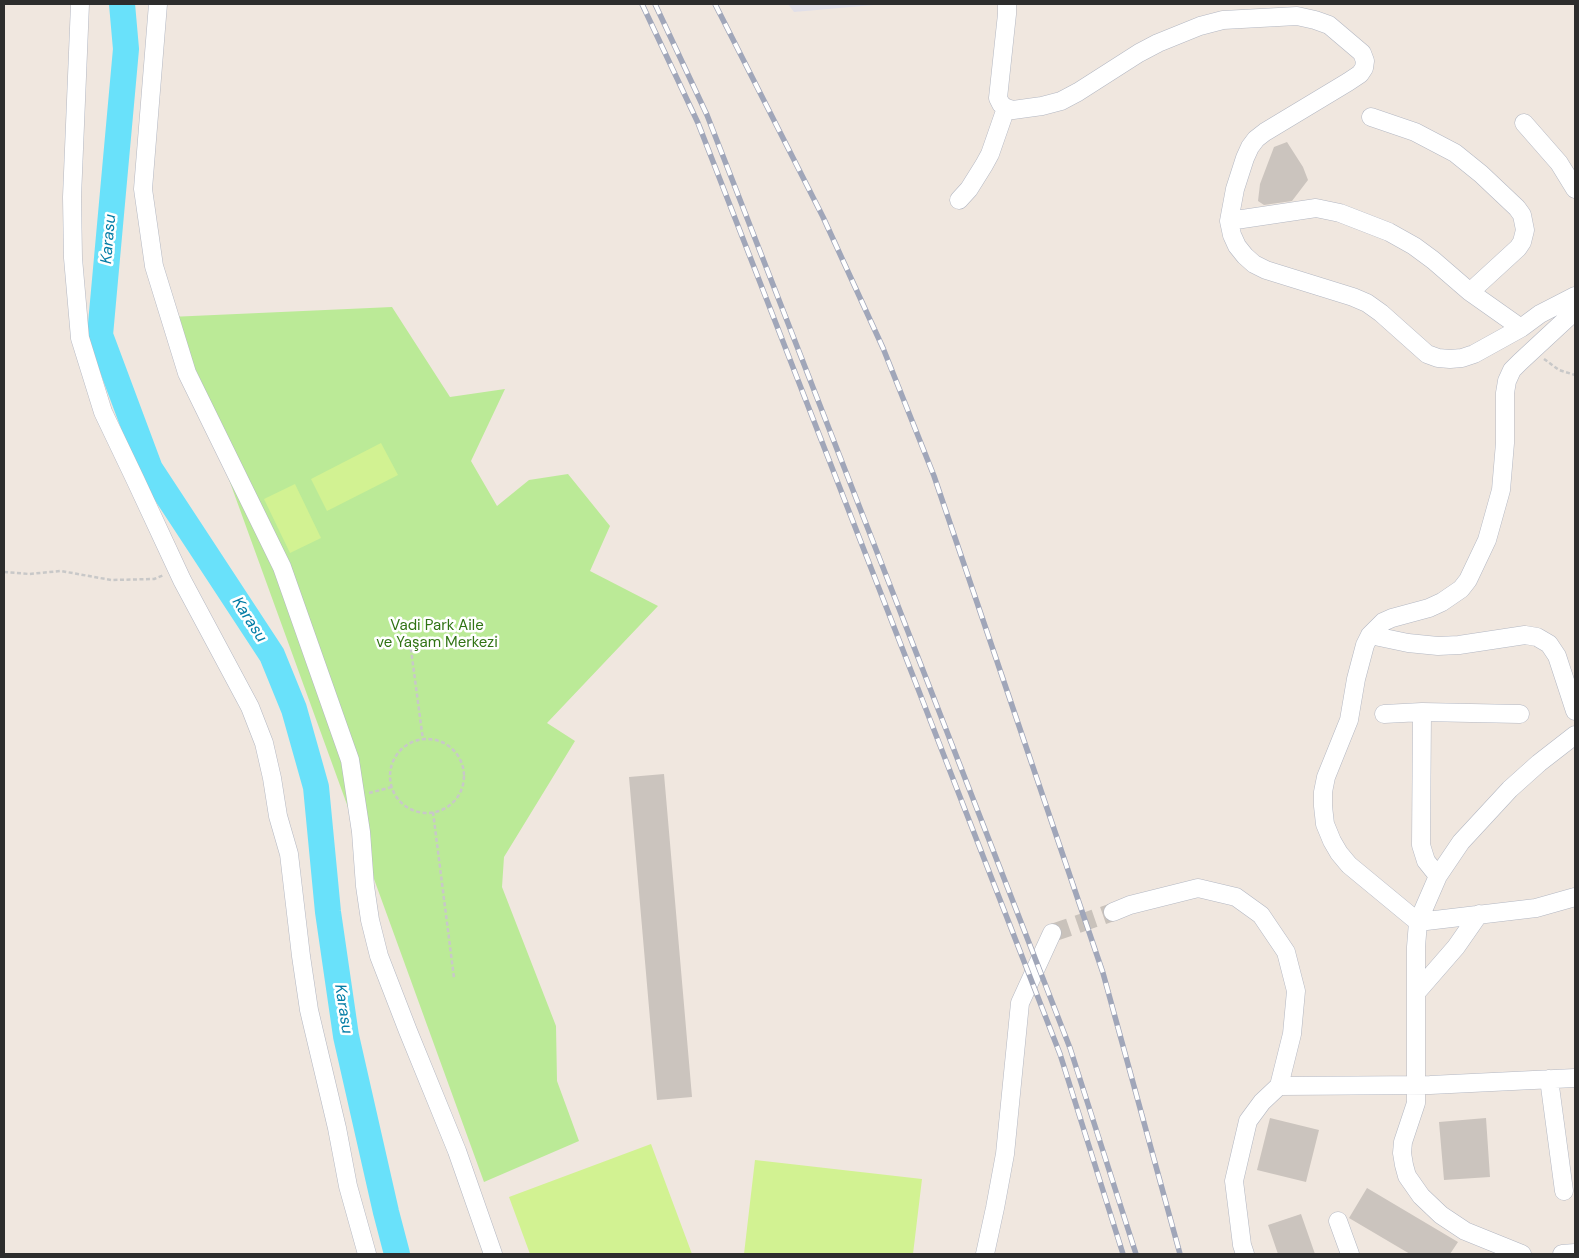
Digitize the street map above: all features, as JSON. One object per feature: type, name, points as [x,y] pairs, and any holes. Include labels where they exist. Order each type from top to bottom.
[{"type":"street","points":[[80,4],[72,197],[73,258],[80,338],[103,412],[177,570],[250,708],[264,743],[278,816],[289,854],[309,1010],[337,1128],[348,1186],[367,1254]]},
{"type":"street","points":[[158,4],[143,189],[154,266],[187,373],[282,567],[350,760],[361,832],[366,894],[379,956],[457,1151],[493,1254]]},
{"type":"street","points":[[1007,4],[1008,14],[998,98],[1001,104],[1013,110],[1026,110],[1061,101],[1158,43],[1208,24],[1223,20],[1297,16],[1329,25],[1362,53],[1365,61],[1364,68],[1360,74],[1348,82],[1256,139],[1245,158],[1235,189],[1229,221],[1237,246],[1245,256],[1254,264],[1266,270],[1354,297],[1367,303],[1427,354],[1444,358],[1462,358],[1474,354],[1521,328],[1540,314],[1575,296]]},
{"type":"street","points":[[959,200],[969,188],[990,154],[1006,108]]},
{"type":"street","points":[[1371,117],[1414,132],[1455,153],[1481,174],[1522,215],[1525,230],[1522,242],[1518,248],[1470,292]]},
{"type":"street","points":[[1524,122],[1559,164],[1575,189]]},
{"type":"street","points":[[1229,221],[1316,208],[1340,213],[1389,232],[1414,246],[1470,292],[1521,328]]},
{"type":"street","points":[[1575,311],[1512,370],[1507,381],[1505,393],[1506,443],[1501,490],[1487,540],[1468,580],[1461,589],[1442,602],[1429,608],[1392,618],[1376,628],[1370,635],[1365,645],[1356,679],[1348,720],[1326,777],[1322,806],[1332,841],[1339,854],[1349,865],[1418,922],[1536,908],[1575,897]]},
{"type":"street","points":[[1370,635],[1408,643],[1438,646],[1459,645],[1525,635],[1537,637],[1549,644],[1557,656],[1575,711]]},
{"type":"street","points":[[1422,712],[1421,845],[1426,861],[1438,876]]},
{"type":"street","points":[[1384,714],[1422,712],[1520,714]]},
{"type":"street","points":[[1522,1254],[1452,1223],[1430,1206],[1414,1186],[1404,1165],[1402,1153],[1407,1128],[1416,1103],[1416,946],[1418,922],[1438,876],[1461,842],[1496,803],[1539,763],[1575,735]]},
{"type":"street","points":[[1113,912],[1130,905],[1198,888],[1236,897],[1261,915],[1286,952],[1296,991],[1292,1034],[1279,1086],[1262,1102],[1248,1121],[1234,1181],[1242,1244],[1246,1254]]},
{"type":"street","points":[[1416,993],[1456,947],[1479,914]]},
{"type":"street","points":[[984,1254],[1005,1154],[1020,1003],[1052,934]]},
{"type":"street","points":[[1279,1086],[1417,1085],[1575,1078]]},
{"type":"street","points":[[1549,1079],[1564,1191]]},
{"type":"street","points":[[1338,1221],[1350,1254]]},
{"type":"street","points":[[1562,1254],[1575,1253]]},
{"type":"path","points":[[1533,350],[1559,370],[1575,375]]},
{"type":"path","points":[[4,572],[29,574],[61,571],[111,580],[154,579],[177,570]]},
{"type":"path","points":[[410,642],[423,740]]},
{"type":"path","points":[[423,740],[438,741],[449,746],[458,755],[463,766],[464,778],[461,790],[445,808],[433,812],[410,809],[400,802],[393,792],[390,780],[395,756],[414,741],[423,740]]},
{"type":"path","points":[[355,796],[392,787]]},
{"type":"path","points":[[433,812],[454,978]]},
{"type":"shaded area","points":[[788,4],[885,4],[794,12]]},
{"type":"green space","name":"Vadi Park Aile ve Yaşam Merkezi","points":[[392,307],[450,397],[505,389],[471,461],[497,506],[529,480],[568,474],[610,526],[590,571],[658,606],[547,723],[575,741],[504,857],[502,887],[556,1026],[557,1081],[579,1141],[484,1182],[170,317]]},
{"type":"green space","points":[[381,443],[398,475],[327,511],[311,479]]},
{"type":"green space","points":[[295,484],[321,538],[290,553],[264,499]]},
{"type":"green space","points":[[651,1144],[692,1254],[530,1254],[509,1197]]},
{"type":"green space","points":[[755,1160],[922,1179],[913,1254],[744,1254]]},
{"type":"building","points":[[1287,142],[1303,167],[1308,180],[1292,201],[1264,205],[1258,201],[1260,184],[1274,147]]},
{"type":"building","points":[[664,774],[692,1097],[657,1100],[629,777]]},
{"type":"building","points":[[1270,1118],[1319,1130],[1306,1182],[1257,1170]]},
{"type":"building","points":[[1486,1118],[1490,1177],[1444,1180],[1439,1122]]},
{"type":"building","points":[[1367,1188],[1458,1242],[1450,1254],[1410,1254],[1349,1218]]},
{"type":"building","points":[[1301,1214],[1315,1254],[1278,1254],[1268,1225]]},
{"type":"waterway","name":"Karasu","points":[[122,4],[126,49],[100,335],[150,469],[272,655],[294,709],[316,787],[328,912],[346,1036],[397,1254]]},
{"type":"tunnel","points":[[1052,933],[1113,912]]},
{"type":"railway","points":[[642,4],[698,123],[1060,1054],[1123,1254]]},
{"type":"railway","points":[[655,4],[707,115],[1070,1048],[1136,1254]]},
{"type":"railway","points":[[715,4],[823,217],[883,348],[934,476],[1103,973],[1180,1254]]}]
